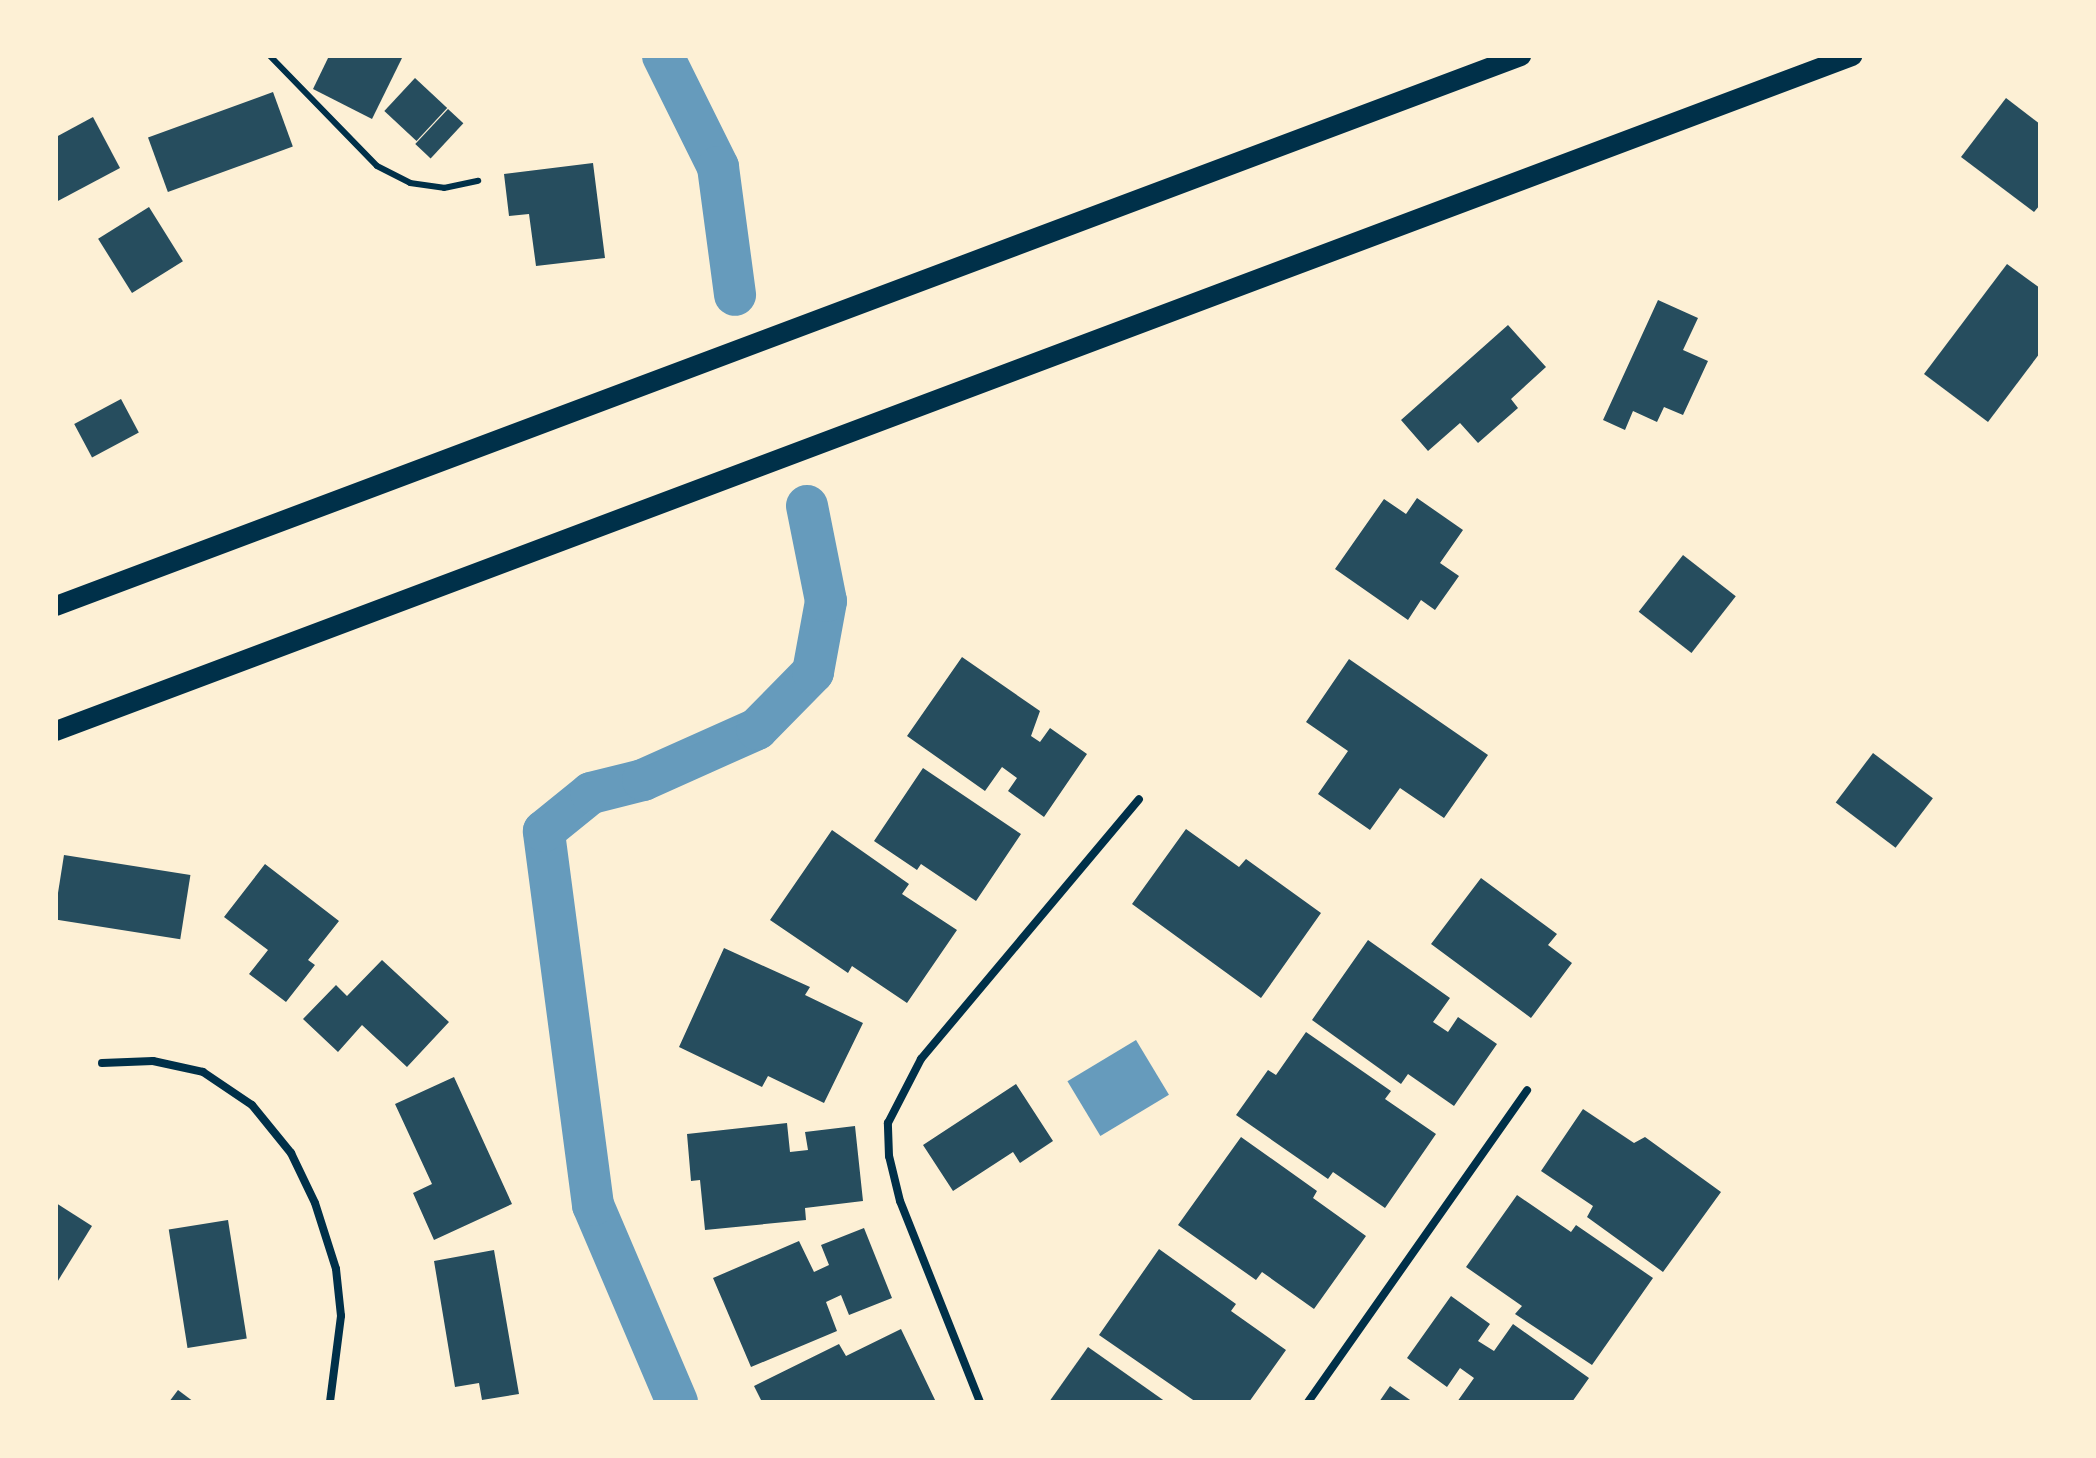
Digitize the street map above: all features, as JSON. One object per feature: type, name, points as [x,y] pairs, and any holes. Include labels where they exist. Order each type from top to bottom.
[{"type":"main road","points":[[56,606],[1521,56]]},
{"type":"main road","points":[[56,731],[1852,56]]},
{"type":"street","points":[[980,1402],[900,1201],[889,1156],[888,1123],[921,1059],[1139,799]]},
{"type":"street","points":[[102,1063],[153,1061],[203,1072],[252,1105],[291,1153],[315,1203],[336,1269],[341,1316],[330,1402]]},
{"type":"street","points":[[1308,1402],[1527,1090]]},
{"type":"lane","points":[[270,56],[377,166],[410,183],[444,188],[478,181]]},
{"type":"water","points":[[1136,1040],[1169,1095],[1100,1136],[1067,1081]]},
{"type":"building","points":[[329,56],[403,56],[372,119],[313,89]]},
{"type":"building","points":[[415,78],[447,108],[416,141],[384,111]]},
{"type":"building","points":[[273,92],[293,147],[168,192],[148,137]]},
{"type":"building","points":[[2006,98],[2040,124],[2040,205],[2034,212],[1961,157]]},
{"type":"building","points":[[448,109],[463,123],[431,158],[415,144]]},
{"type":"building","points":[[93,117],[120,168],[56,202],[56,137]]},
{"type":"building","points":[[593,163],[605,258],[536,266],[529,214],[509,216],[504,174]]},
{"type":"building","points":[[149,207],[183,261],[132,293],[98,239]]},
{"type":"building","points":[[2007,264],[2040,288],[2040,353],[1988,422],[1924,374]]},
{"type":"building","points":[[1658,300],[1698,318],[1683,350],[1708,361],[1683,415],[1664,407],[1657,422],[1633,411],[1625,430],[1603,420]]},
{"type":"building","points":[[1508,325],[1546,367],[1511,399],[1518,408],[1478,443],[1460,423],[1428,451],[1401,420]]},
{"type":"building","points":[[121,399],[139,433],[92,457],[74,424]]},
{"type":"building","points":[[1417,498],[1463,530],[1440,563],[1459,576],[1435,610],[1421,600],[1408,620],[1335,569],[1384,499],[1406,514]]},
{"type":"building","points":[[1683,555],[1736,596],[1691,653],[1639,612]]},
{"type":"building","points":[[962,657],[1040,711],[1031,736],[1040,742],[1050,728],[1087,754],[1044,817],[1008,791],[1017,778],[1002,767],[985,791],[907,736]]},
{"type":"building","points":[[1349,659],[1488,755],[1444,818],[1400,788],[1370,830],[1318,794],[1348,751],[1306,722]]},
{"type":"building","points":[[1873,753],[1933,798],[1896,848],[1836,803]]},
{"type":"building","points":[[923,768],[1021,834],[976,901],[921,864],[917,870],[874,841]]},
{"type":"building","points":[[1186,829],[1239,867],[1246,859],[1321,913],[1261,998],[1132,904]]},
{"type":"building","points":[[832,830],[909,884],[902,894],[957,930],[907,1003],[852,966],[848,973],[770,920]]},
{"type":"building","points":[[64,855],[190,875],[180,939],[56,920]]},
{"type":"building","points":[[265,864],[339,921],[308,960],[315,965],[286,1002],[249,974],[268,950],[224,917]]},
{"type":"building","points":[[1481,878],[1557,934],[1548,945],[1572,963],[1531,1018],[1431,944]]},
{"type":"building","points":[[1368,940],[1450,998],[1433,1022],[1448,1032],[1458,1017],[1497,1044],[1454,1106],[1408,1074],[1401,1084],[1312,1020]]},
{"type":"building","points":[[724,948],[810,987],[805,995],[863,1023],[824,1103],[768,1076],[762,1087],[679,1047]]},
{"type":"building","points":[[382,960],[449,1022],[407,1067],[362,1025],[338,1052],[303,1019],[336,985],[347,996]]},
{"type":"building","points":[[1306,1032],[1391,1091],[1385,1099],[1436,1134],[1385,1208],[1333,1172],[1328,1179],[1236,1115],[1268,1070],[1276,1075]]},
{"type":"building","points":[[454,1077],[512,1204],[434,1240],[413,1193],[432,1184],[395,1104]]},
{"type":"building","points":[[1016,1084],[1053,1141],[1020,1163],[1013,1152],[953,1191],[923,1145]]},
{"type":"building","points":[[1583,1109],[1634,1143],[1645,1137],[1721,1192],[1663,1272],[1587,1217],[1593,1206],[1541,1171]]},
{"type":"building","points":[[787,1123],[790,1152],[808,1150],[805,1132],[855,1126],[863,1201],[805,1208],[806,1220],[705,1230],[700,1180],[691,1181],[687,1134]]},
{"type":"building","points":[[1241,1137],[1317,1191],[1313,1198],[1366,1236],[1314,1309],[1262,1272],[1256,1280],[1178,1225]]},
{"type":"building","points":[[1517,1195],[1571,1232],[1576,1225],[1653,1278],[1592,1365],[1515,1314],[1522,1306],[1466,1267]]},
{"type":"building","points":[[56,1203],[92,1226],[56,1284]]},
{"type":"building","points":[[228,1220],[247,1339],[188,1348],[169,1229]]},
{"type":"building","points":[[864,1228],[892,1298],[849,1315],[841,1295],[826,1302],[837,1331],[751,1367],[713,1278],[799,1241],[814,1272],[829,1265],[821,1245]]},
{"type":"building","points":[[1159,1249],[1236,1304],[1231,1311],[1286,1350],[1249,1402],[1196,1402],[1099,1335]]},
{"type":"building","points":[[494,1250],[519,1394],[482,1400],[479,1383],[455,1387],[434,1261]]},
{"type":"building","points":[[1451,1296],[1490,1324],[1478,1341],[1494,1351],[1513,1324],[1589,1378],[1572,1402],[1457,1402],[1474,1378],[1460,1368],[1447,1387],[1407,1358]]},
{"type":"building","points":[[901,1329],[936,1402],[762,1402],[754,1386],[839,1344],[846,1356]]},
{"type":"building","points":[[1088,1347],[1166,1402],[1049,1402]]},
{"type":"building","points":[[1390,1386],[1413,1402],[1379,1402]]},
{"type":"building","points":[[178,1390],[194,1402],[169,1402]]},
{"type":"waterway","points":[[663,56],[718,167],[735,295]]},
{"type":"waterway","points":[[677,1402],[593,1205],[544,831],[591,793],[643,780],[757,729],[813,672],[826,601],[807,506]]}]
